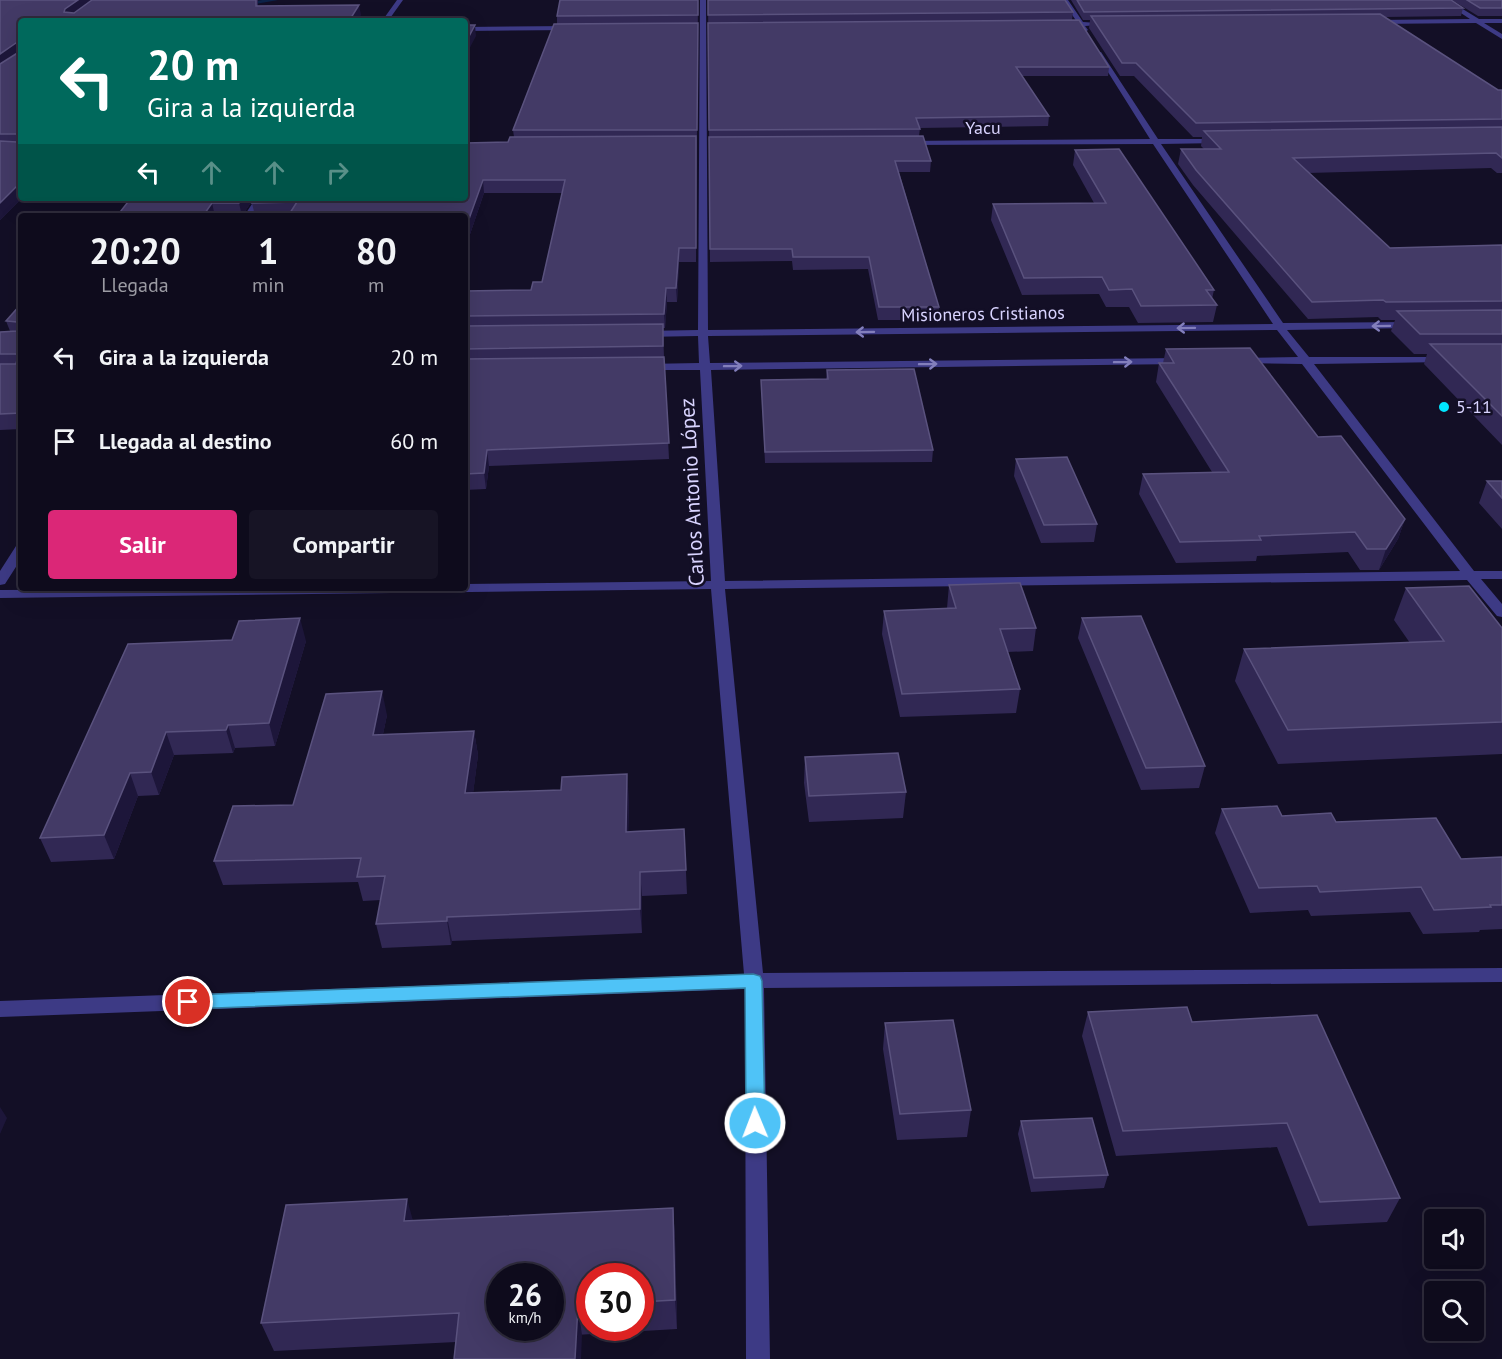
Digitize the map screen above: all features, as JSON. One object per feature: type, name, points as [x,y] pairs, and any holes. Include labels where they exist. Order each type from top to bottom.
[{"type":"street","points":[[387,18],[400,0]]},
{"type":"street","name":"Carlos Antonio López","points":[[703,0],[703,334],[718,585],[753,981],[758,1359]]},
{"type":"street","points":[[1065,0],[1156,142],[1280,327],[1502,614]]},
{"type":"street","points":[[1444,0],[1502,37]]},
{"type":"street","points":[[1369,22],[1502,21]]},
{"type":"street","points":[[1058,24],[1117,24]]},
{"type":"street","points":[[691,27],[715,26]]},
{"type":"street","points":[[468,28],[584,27]]},
{"type":"street","name":"Yacu","points":[[894,143],[1227,141]]},
{"type":"street","points":[[691,144],[715,144]]},
{"type":"street","name":"Misioneros Cristianos","points":[[632,334],[1420,325]]},
{"type":"street","points":[[1222,361],[1456,358]]},
{"type":"street","points":[[638,367],[1198,361]]},
{"type":"street","points":[[0,581],[18,554]]},
{"type":"street","points":[[468,588],[1502,575]]},
{"type":"street","points":[[0,594],[228,591]]},
{"type":"street","points":[[0,1009],[753,981],[1502,975]]},
{"type":"building","points":[[0,0],[78,0],[64,12],[74,13],[92,0],[256,0],[256,6],[359,5],[351,18],[18,18],[18,44],[0,54]]},
{"type":"building","points":[[560,0],[698,0],[698,15],[557,16]]},
{"type":"building","points":[[708,0],[1065,0],[1073,12],[708,15]]},
{"type":"building","points":[[1077,0],[1451,0],[1463,8],[1084,12]]},
{"type":"building","points":[[1467,0],[1502,0],[1502,8],[1480,8]]},
{"type":"building","points":[[1380,14],[1498,90],[1502,90],[1502,119],[1196,123],[1136,63],[1122,63],[1091,16]]},
{"type":"building","points":[[1079,20],[1109,67],[1016,67],[1049,116],[916,118],[920,129],[709,130],[708,23]]},
{"type":"building","points":[[698,23],[697,130],[513,130],[554,24]]},
{"type":"building","points":[[468,25],[475,25],[468,38]]},
{"type":"building","points":[[18,53],[18,135],[0,134],[0,64]]},
{"type":"building","points":[[1502,127],[1502,158],[1496,153],[1293,158],[1390,248],[1502,245],[1502,301],[1312,302],[1196,170],[1181,149],[1221,149],[1204,131]]},
{"type":"building","points":[[696,136],[696,248],[679,248],[676,288],[666,288],[664,314],[468,316],[468,291],[531,290],[533,282],[542,282],[565,180],[483,180],[468,222],[468,213],[290,213],[297,202],[252,203],[253,201],[468,201],[468,143],[508,142],[510,137]]},
{"type":"building","points":[[923,136],[931,161],[895,161],[939,307],[879,307],[869,257],[793,257],[792,249],[710,249],[709,137]]},
{"type":"building","points":[[18,139],[18,185],[0,203],[0,141],[17,142]]},
{"type":"building","points":[[1119,149],[1214,290],[1206,290],[1217,305],[1141,306],[1132,289],[1109,290],[1102,277],[1024,278],[993,204],[1106,203],[1075,150]]},
{"type":"building","points":[[129,201],[240,201],[239,203],[212,203],[205,213],[119,213]]},
{"type":"building","points":[[18,307],[18,356],[0,354],[0,332],[17,331],[17,322],[6,321]]},
{"type":"building","points":[[1502,310],[1502,334],[1420,334],[1397,311]]},
{"type":"building","points":[[663,324],[663,346],[468,349],[468,326]]},
{"type":"building","points":[[1430,344],[1502,344],[1502,416]]},
{"type":"building","points":[[1250,348],[1318,437],[1341,436],[1405,519],[1386,549],[1367,549],[1355,532],[1259,536],[1261,540],[1180,542],[1143,474],[1229,472],[1159,363],[1174,363],[1166,349]]},
{"type":"building","points":[[18,356],[18,413],[0,414],[0,364],[16,364]]},
{"type":"building","points":[[664,357],[669,443],[487,450],[484,473],[468,474],[468,359]]},
{"type":"building","points":[[914,369],[933,450],[765,452],[761,380],[828,379],[827,370]]},
{"type":"building","points":[[1067,457],[1097,524],[1044,525],[1016,459]]},
{"type":"building","points":[[1487,481],[1502,481],[1502,498]]},
{"type":"building","points":[[1020,583],[1036,628],[1000,629],[1020,689],[902,694],[884,611],[956,608],[949,585]]},
{"type":"building","points":[[1469,586],[1502,628],[1502,722],[1288,730],[1244,649],[1444,641],[1406,588]]},
{"type":"building","points":[[1141,616],[1205,766],[1146,768],[1082,618]]},
{"type":"building","points":[[300,618],[269,723],[228,725],[226,730],[166,732],[151,772],[130,773],[104,835],[40,838],[128,644],[232,640],[239,621]]},
{"type":"building","points":[[382,691],[373,735],[474,731],[465,793],[561,790],[562,777],[627,774],[626,832],[684,829],[686,870],[640,872],[640,909],[447,917],[447,921],[376,924],[385,876],[357,877],[361,858],[214,861],[233,806],[293,805],[326,694]]},
{"type":"building","points":[[898,753],[906,792],[809,796],[805,757]]},
{"type":"building","points":[[1277,806],[1282,816],[1331,813],[1336,822],[1436,818],[1461,859],[1502,857],[1502,905],[1434,910],[1421,887],[1320,892],[1317,886],[1259,888],[1222,809]]},
{"type":"building","points":[[1187,1007],[1192,1022],[1317,1015],[1400,1198],[1320,1202],[1287,1123],[1123,1131],[1088,1012]]},
{"type":"building","points":[[953,1020],[971,1110],[900,1114],[885,1023]]},
{"type":"building","points":[[1092,1118],[1108,1175],[1034,1178],[1021,1121]]},
{"type":"building","points":[[407,1199],[404,1221],[673,1208],[675,1300],[654,1301],[654,1263],[576,1263],[575,1359],[454,1359],[459,1313],[261,1323],[286,1205]]},
{"type":"waterway","points":[[239,5],[275,0]]},
{"type":"place","name":"5-11","points":[[1444,407]]},
{"type":"route","points":[[188,1002],[753,981],[755,1123]]}]
